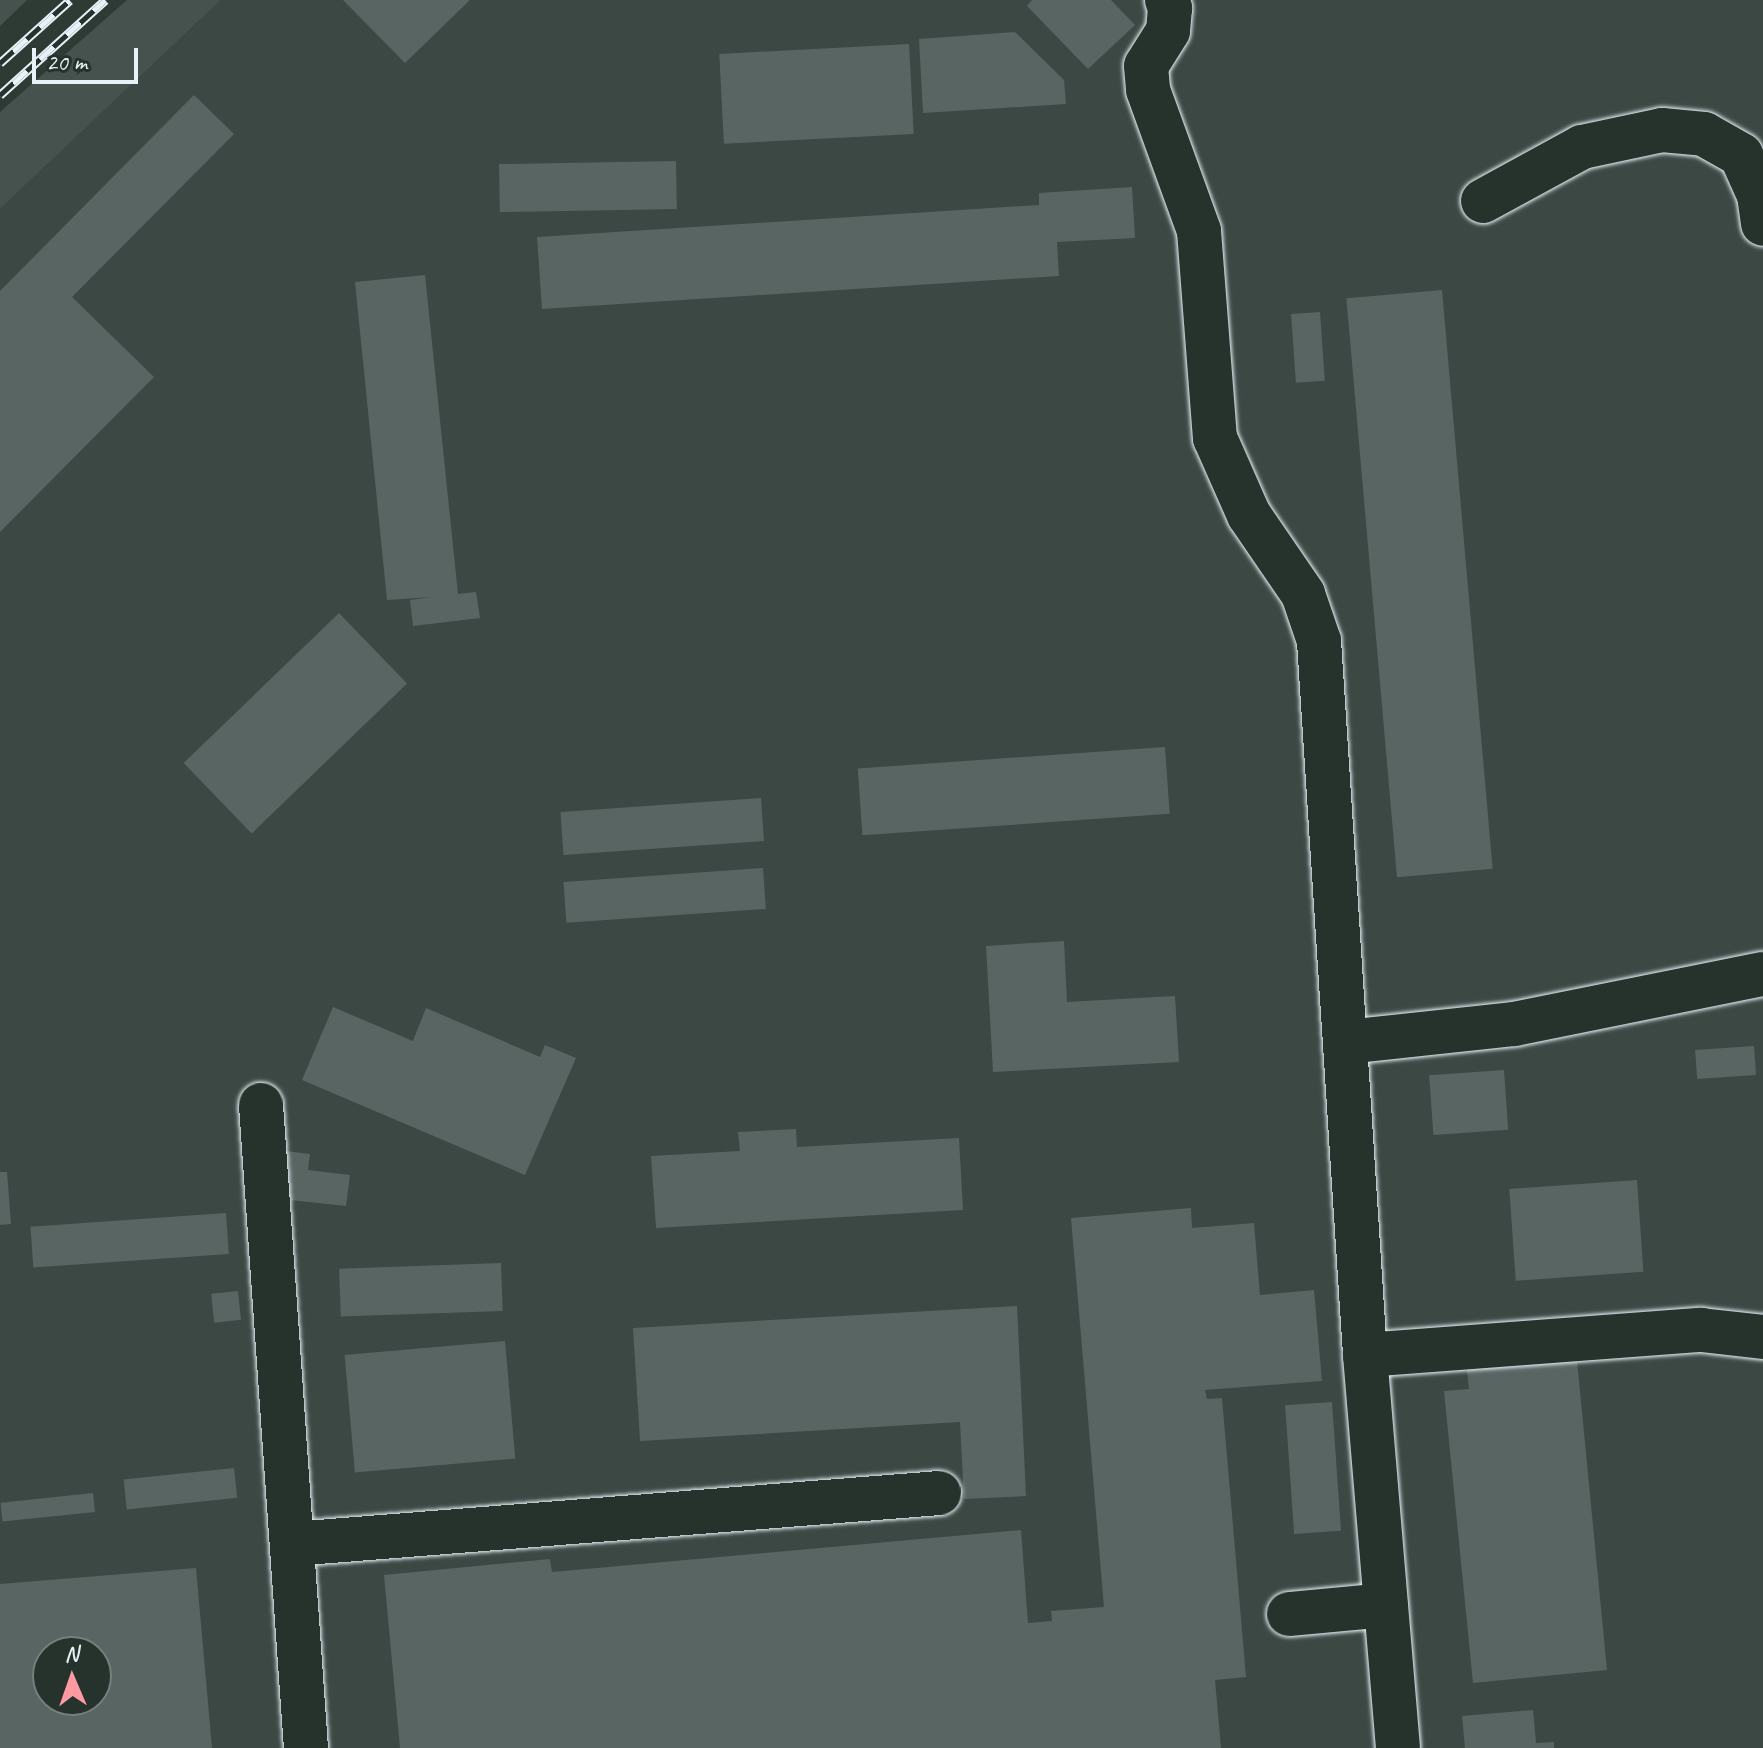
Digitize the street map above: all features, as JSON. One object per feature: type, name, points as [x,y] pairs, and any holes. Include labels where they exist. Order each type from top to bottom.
[{"type":"lane","points":[[1167,0],[1170,8],[1168,31],[1146,66],[1148,90],[1199,231],[1215,438],[1249,515],[1303,594],[1319,641],[1365,1355],[1398,1748]]},
{"type":"lane","points":[[1483,201],[1582,147],[1662,130],[1704,134],[1741,155],[1759,195],[1763,224]]},
{"type":"lane","points":[[1346,1042],[1514,1024],[1763,974]]},
{"type":"lane","points":[[261,1105],[306,1748]]},
{"type":"lane","points":[[1365,1355],[1701,1330],[1763,1337]]},
{"type":"lane","points":[[293,1544],[939,1493]]},
{"type":"lane","points":[[1289,1614],[1386,1605]]},
{"type":"shaded area","points":[[0,0],[27,0],[0,26]]},
{"type":"shaded area","points":[[127,0],[221,0],[0,209],[0,112]]},
{"type":"shaded area","points":[[221,0],[1763,0],[1763,1748],[0,1748],[0,209]]},
{"type":"building","points":[[343,0],[470,0],[405,63]]},
{"type":"building","points":[[1032,0],[1111,0],[1135,25],[1088,69],[1027,6]]},
{"type":"building","points":[[1015,32],[1064,80],[1066,104],[923,113],[919,39]]},
{"type":"building","points":[[909,44],[914,134],[724,144],[719,54]]},
{"type":"building","points":[[194,95],[234,134],[72,297],[154,377],[0,532],[0,291]]},
{"type":"building","points":[[676,161],[677,209],[500,212],[499,164]]},
{"type":"building","points":[[1132,187],[1135,238],[1057,242],[1059,276],[542,309],[537,237],[1039,205],[1039,193]]},
{"type":"building","points":[[425,275],[458,594],[476,592],[480,618],[413,626],[410,600],[432,597],[387,600],[355,282]]},
{"type":"building","points":[[1442,290],[1493,869],[1397,877],[1346,298]]},
{"type":"building","points":[[1320,312],[1325,381],[1296,383],[1291,314]]},
{"type":"building","points":[[339,613],[407,683],[252,834],[184,763]]},
{"type":"building","points":[[1165,747],[1170,814],[862,835],[858,768]]},
{"type":"building","points":[[761,798],[764,841],[563,855],[560,812]]},
{"type":"building","points":[[763,868],[766,909],[566,923],[563,882]]},
{"type":"building","points":[[1064,941],[1067,1002],[1175,996],[1179,1062],[993,1072],[986,946]]},
{"type":"building","points":[[333,1007],[413,1041],[426,1008],[540,1057],[545,1045],[576,1058],[525,1175],[302,1080]]},
{"type":"building","points":[[1754,1046],[1756,1075],[1697,1079],[1695,1050]]},
{"type":"building","points":[[1504,1070],[1508,1130],[1433,1135],[1429,1075]]},
{"type":"building","points":[[796,1129],[797,1147],[959,1138],[963,1210],[656,1228],[651,1156],[740,1151],[738,1132]]},
{"type":"building","points":[[286,1151],[310,1154],[308,1170],[350,1175],[346,1206],[281,1199]]},
{"type":"building","points":[[0,1172],[7,1172],[11,1224],[0,1225]]},
{"type":"building","points":[[1637,1180],[1643,1272],[1516,1281],[1509,1189]]},
{"type":"building","points":[[1191,1208],[1192,1228],[1254,1223],[1260,1295],[1314,1290],[1322,1381],[1205,1390],[1207,1399],[1222,1398],[1246,1677],[1215,1680],[1221,1748],[400,1748],[384,1575],[550,1559],[552,1572],[1021,1530],[1028,1623],[1052,1621],[1051,1611],[1104,1607],[1071,1218]]},
{"type":"building","points":[[226,1213],[229,1254],[33,1268],[30,1227]]},
{"type":"building","points":[[501,1263],[503,1311],[341,1317],[339,1269]]},
{"type":"building","points":[[238,1291],[241,1320],[214,1323],[211,1294]]},
{"type":"building","points":[[1017,1306],[1026,1496],[964,1499],[960,1422],[640,1441],[633,1328]]},
{"type":"building","points":[[505,1341],[515,1459],[355,1473],[345,1355]]},
{"type":"building","points":[[1576,1350],[1607,1670],[1473,1683],[1444,1391],[1469,1389],[1466,1361]]},
{"type":"building","points":[[1332,1402],[1341,1531],[1294,1534],[1285,1405]]},
{"type":"building","points":[[234,1468],[237,1498],[127,1509],[124,1480]]},
{"type":"building","points":[[93,1493],[95,1512],[2,1522],[1,1503]]},
{"type":"building","points":[[196,1568],[212,1748],[0,1748],[0,1584]]},
{"type":"building","points":[[1533,1710],[1536,1743],[1554,1742],[1554,1748],[1465,1748],[1462,1716]]},
{"type":"railway","points":[[0,63],[70,0]]},
{"type":"railway","points":[[0,95],[105,0]]}]
